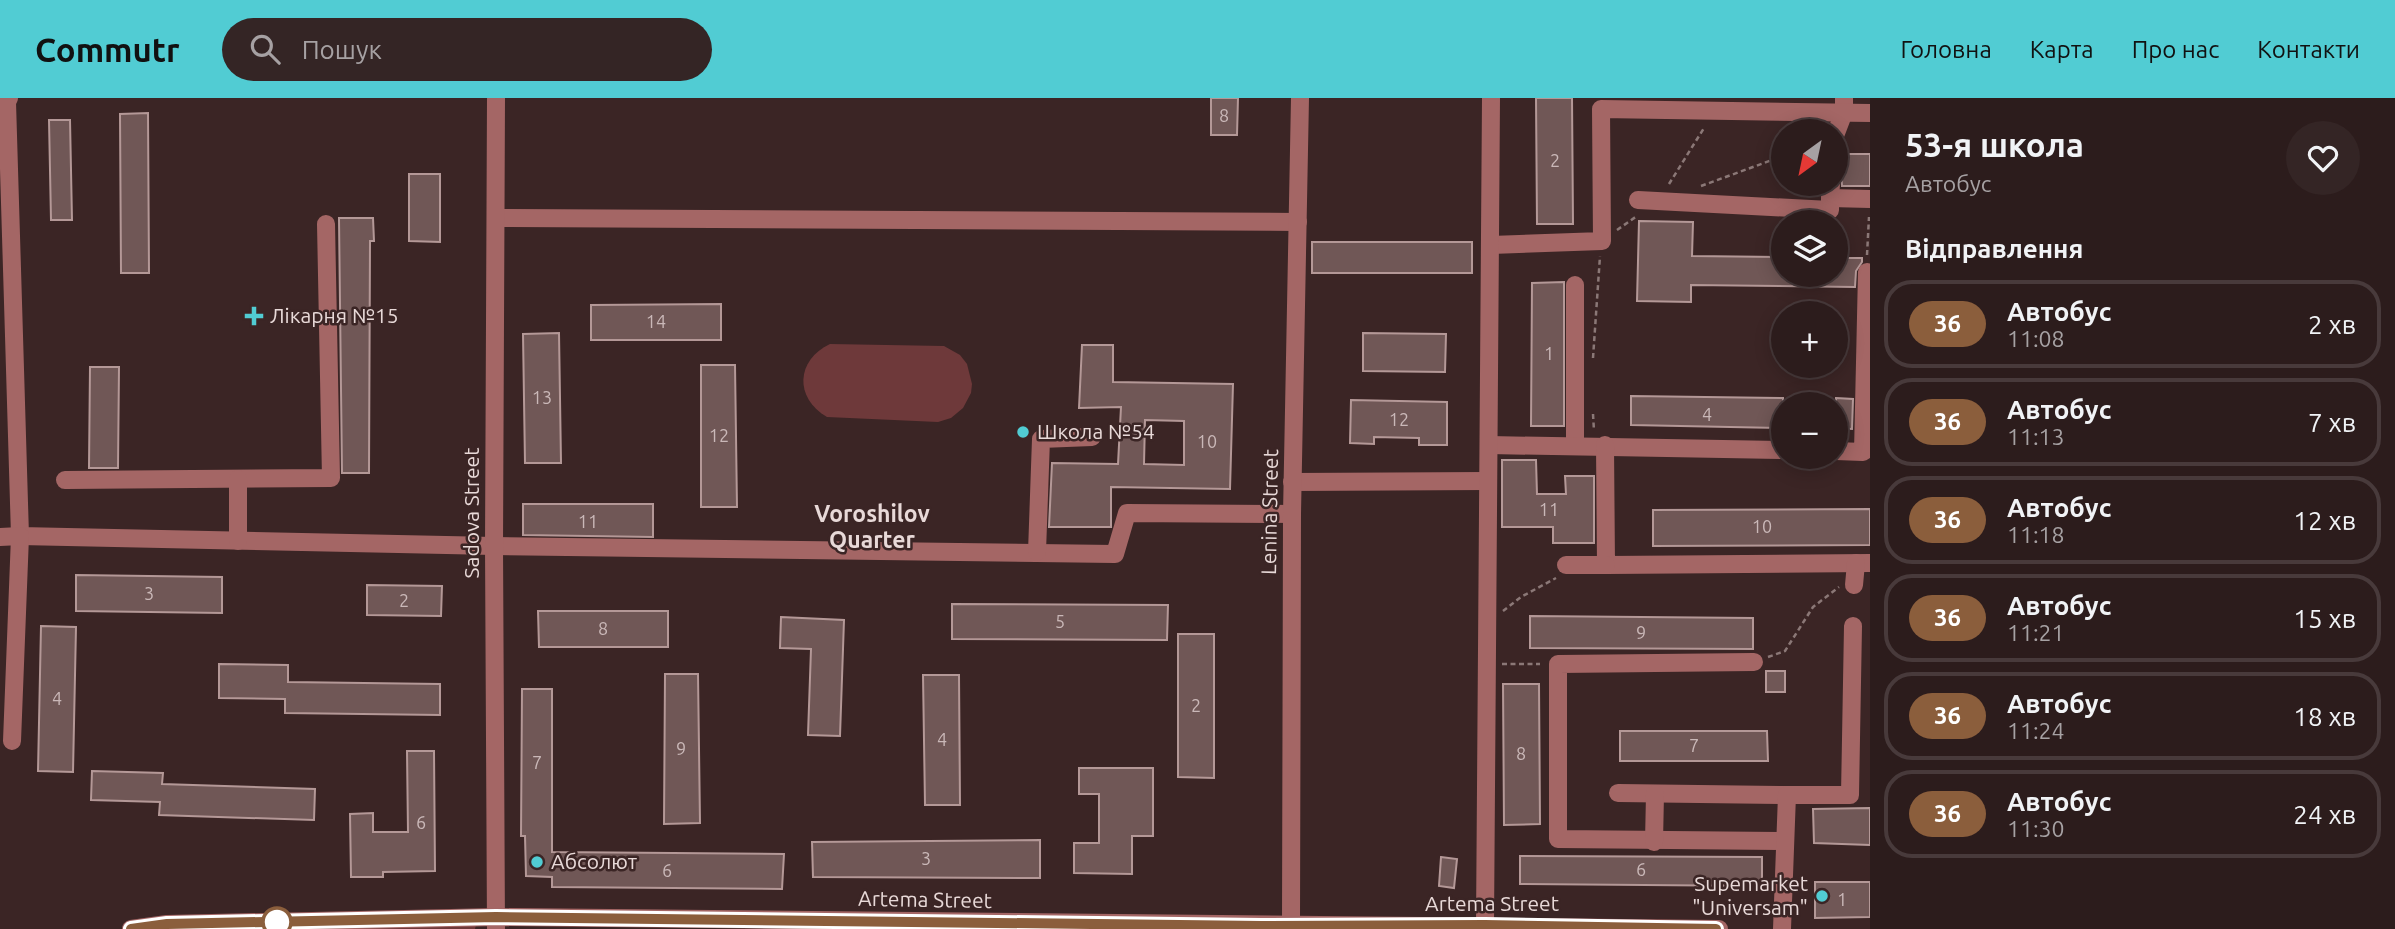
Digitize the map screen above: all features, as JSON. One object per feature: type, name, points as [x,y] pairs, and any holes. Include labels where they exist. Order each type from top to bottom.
[{"type":"street","points":[[9,98],[20,536],[12,741]]},
{"type":"street","name":"Sadova Street","points":[[496,98],[496,923]]},
{"type":"street","name":"Lenina Street","points":[[1291,926],[1292,482],[1300,98]]},
{"type":"street","points":[[1485,925],[1490,98]]},
{"type":"street","points":[[1491,245],[1602,241],[1601,109],[1714,111],[1844,105],[1870,113]]},
{"type":"street","points":[[1848,194],[1870,199]]},
{"type":"street","points":[[1638,200],[1830,210],[1831,196]]},
{"type":"street","points":[[496,218],[1298,222]]},
{"type":"street","points":[[65,480],[331,478],[326,224]]},
{"type":"street","points":[[1848,452],[1863,452],[1867,266]]},
{"type":"street","points":[[1575,285],[1576,445]]},
{"type":"street","points":[[1037,552],[1041,439],[1092,437]]},
{"type":"street","points":[[1489,445],[1771,450]]},
{"type":"street","points":[[1599,445],[1606,565]]},
{"type":"street","points":[[238,479],[238,541]]},
{"type":"street","points":[[1292,482],[1487,481]]},
{"type":"street","points":[[0,537],[1115,554],[1127,513],[1292,514]]},
{"type":"street","points":[[1562,572],[1606,565],[1859,571]]},
{"type":"street","points":[[1618,793],[1850,795],[1853,626]]},
{"type":"street","points":[[1754,662],[1558,664],[1558,839],[1654,842],[1785,841]]},
{"type":"street","points":[[1654,842],[1655,794]]},
{"type":"street","points":[[1782,929],[1787,795]]},
{"type":"street","name":"Artema Street","points":[[131,929],[167,924],[496,923],[1351,928],[1485,925],[1719,929]]},
{"type":"path","points":[[1592,362],[1602,241],[1658,201],[1714,111]]},
{"type":"path","points":[[1696,187],[1771,160]]},
{"type":"path","points":[[1867,266],[1870,199]]},
{"type":"path","points":[[1593,410],[1599,445]]},
{"type":"path","points":[[1754,662],[1785,651],[1813,607],[1859,571]]},
{"type":"path","points":[[1487,623],[1521,597],[1562,572]]},
{"type":"path","points":[[1486,664],[1558,664]]},
{"type":"shaded area","points":[[830,344],[944,346],[960,355],[967,364],[972,384],[971,393],[963,408],[951,418],[938,422],[827,417],[809,400],[803,379],[811,359]]},
{"type":"shaded area","points":[[476,925],[475,929],[331,929]]},
{"type":"building","points":[[1211,98],[1238,98],[1237,135],[1211,135]]},
{"type":"building","points":[[1536,98],[1572,98],[1573,224],[1537,224]]},
{"type":"building","points":[[148,113],[149,273],[121,273],[120,114]]},
{"type":"building","points":[[49,120],[70,120],[72,220],[51,220]]},
{"type":"building","points":[[1848,154],[1870,154],[1870,186],[1848,186]]},
{"type":"building","points":[[409,174],[440,174],[440,242],[409,241]]},
{"type":"building","points":[[339,218],[373,218],[374,241],[370,241],[369,473],[342,473]]},
{"type":"building","points":[[1639,221],[1693,222],[1692,256],[1771,257],[1771,286],[1691,285],[1691,302],[1637,301]]},
{"type":"building","points":[[1312,242],[1472,242],[1472,273],[1312,273]]},
{"type":"building","points":[[1848,258],[1862,258],[1856,271],[1855,287],[1848,287]]},
{"type":"building","points":[[1564,282],[1564,426],[1531,426],[1532,283]]},
{"type":"building","points":[[721,304],[721,340],[591,340],[591,305]]},
{"type":"building","points":[[559,333],[561,463],[525,463],[523,334]]},
{"type":"building","points":[[1363,333],[1446,334],[1445,372],[1363,371]]},
{"type":"building","points":[[1082,345],[1113,345],[1113,382],[1233,384],[1230,489],[1111,487],[1111,527],[1049,527],[1052,463],[1118,464],[1121,407],[1079,408]],"holes":[[[1145,420],[1184,421],[1184,465],[1144,464]]]},
{"type":"building","points":[[701,365],[735,365],[737,507],[701,507]]},
{"type":"building","points":[[90,367],[119,367],[118,468],[89,468]]},
{"type":"building","points":[[1631,396],[1771,398],[1771,428],[1631,425]]},
{"type":"building","points":[[1848,399],[1853,399],[1852,429],[1848,429]]},
{"type":"building","points":[[1351,400],[1447,402],[1447,445],[1419,445],[1419,438],[1374,437],[1374,444],[1350,443]]},
{"type":"building","points":[[1502,460],[1536,460],[1537,494],[1566,494],[1565,476],[1594,476],[1594,543],[1553,543],[1553,527],[1502,527]]},
{"type":"building","points":[[523,504],[653,504],[653,537],[523,535]]},
{"type":"building","points":[[1870,509],[1870,545],[1653,546],[1653,510]]},
{"type":"building","points":[[76,575],[222,577],[222,613],[76,611]]},
{"type":"building","points":[[367,585],[442,586],[441,616],[367,615]]},
{"type":"building","points":[[952,604],[1168,605],[1167,640],[952,639]]},
{"type":"building","points":[[538,611],[668,611],[668,647],[539,647]]},
{"type":"building","points":[[1530,616],[1753,618],[1753,649],[1530,648]]},
{"type":"building","points":[[781,617],[844,620],[840,736],[808,735],[811,649],[780,648]]},
{"type":"building","points":[[41,626],[76,627],[73,772],[38,771]]},
{"type":"building","points":[[1178,634],[1214,634],[1214,778],[1178,777]]},
{"type":"building","points":[[219,664],[288,665],[288,682],[440,684],[440,715],[285,713],[285,699],[219,698]]},
{"type":"building","points":[[1766,671],[1785,671],[1785,692],[1766,692]]},
{"type":"building","points":[[665,674],[698,674],[700,823],[664,824]]},
{"type":"building","points":[[923,675],[959,675],[960,805],[925,805]]},
{"type":"building","points":[[1503,684],[1539,684],[1540,824],[1504,825]]},
{"type":"building","points":[[522,689],[552,689],[552,852],[784,854],[782,889],[552,887],[552,877],[526,876],[525,836],[521,836]]},
{"type":"building","points":[[1620,731],[1767,731],[1768,761],[1620,761]]},
{"type":"building","points":[[407,751],[434,751],[435,871],[383,872],[383,877],[351,877],[350,814],[373,813],[373,832],[408,832]]},
{"type":"building","points":[[1079,768],[1153,768],[1153,836],[1132,836],[1132,874],[1074,873],[1074,843],[1099,843],[1099,794],[1079,794]]},
{"type":"building","points":[[92,771],[163,773],[162,784],[315,789],[314,820],[159,815],[160,802],[91,800]]},
{"type":"building","points":[[1870,808],[1870,845],[1814,843],[1813,809]]},
{"type":"building","points":[[1040,840],[1040,878],[813,877],[812,842]]},
{"type":"building","points":[[1520,856],[1762,857],[1762,886],[1520,884]]},
{"type":"building","points":[[1441,857],[1457,859],[1454,888],[1439,886]]},
{"type":"building","points":[[1815,882],[1870,882],[1870,917],[1815,918]]},
{"type":"bus line","name":"36","points":[[131,929],[167,924],[496,917],[1716,929]]},
{"type":"place","name":"Лікарня №15","points":[[254,316]]},
{"type":"place","name":"Школа №54","points":[[1023,432]]},
{"type":"place","name":"Абсолют","points":[[537,862]]},
{"type":"place","name":"Supemarket \"Universam\"","points":[[1822,896]]},
{"type":"district","name":"Voroshilov Quarter","points":[[872,527]]}]
